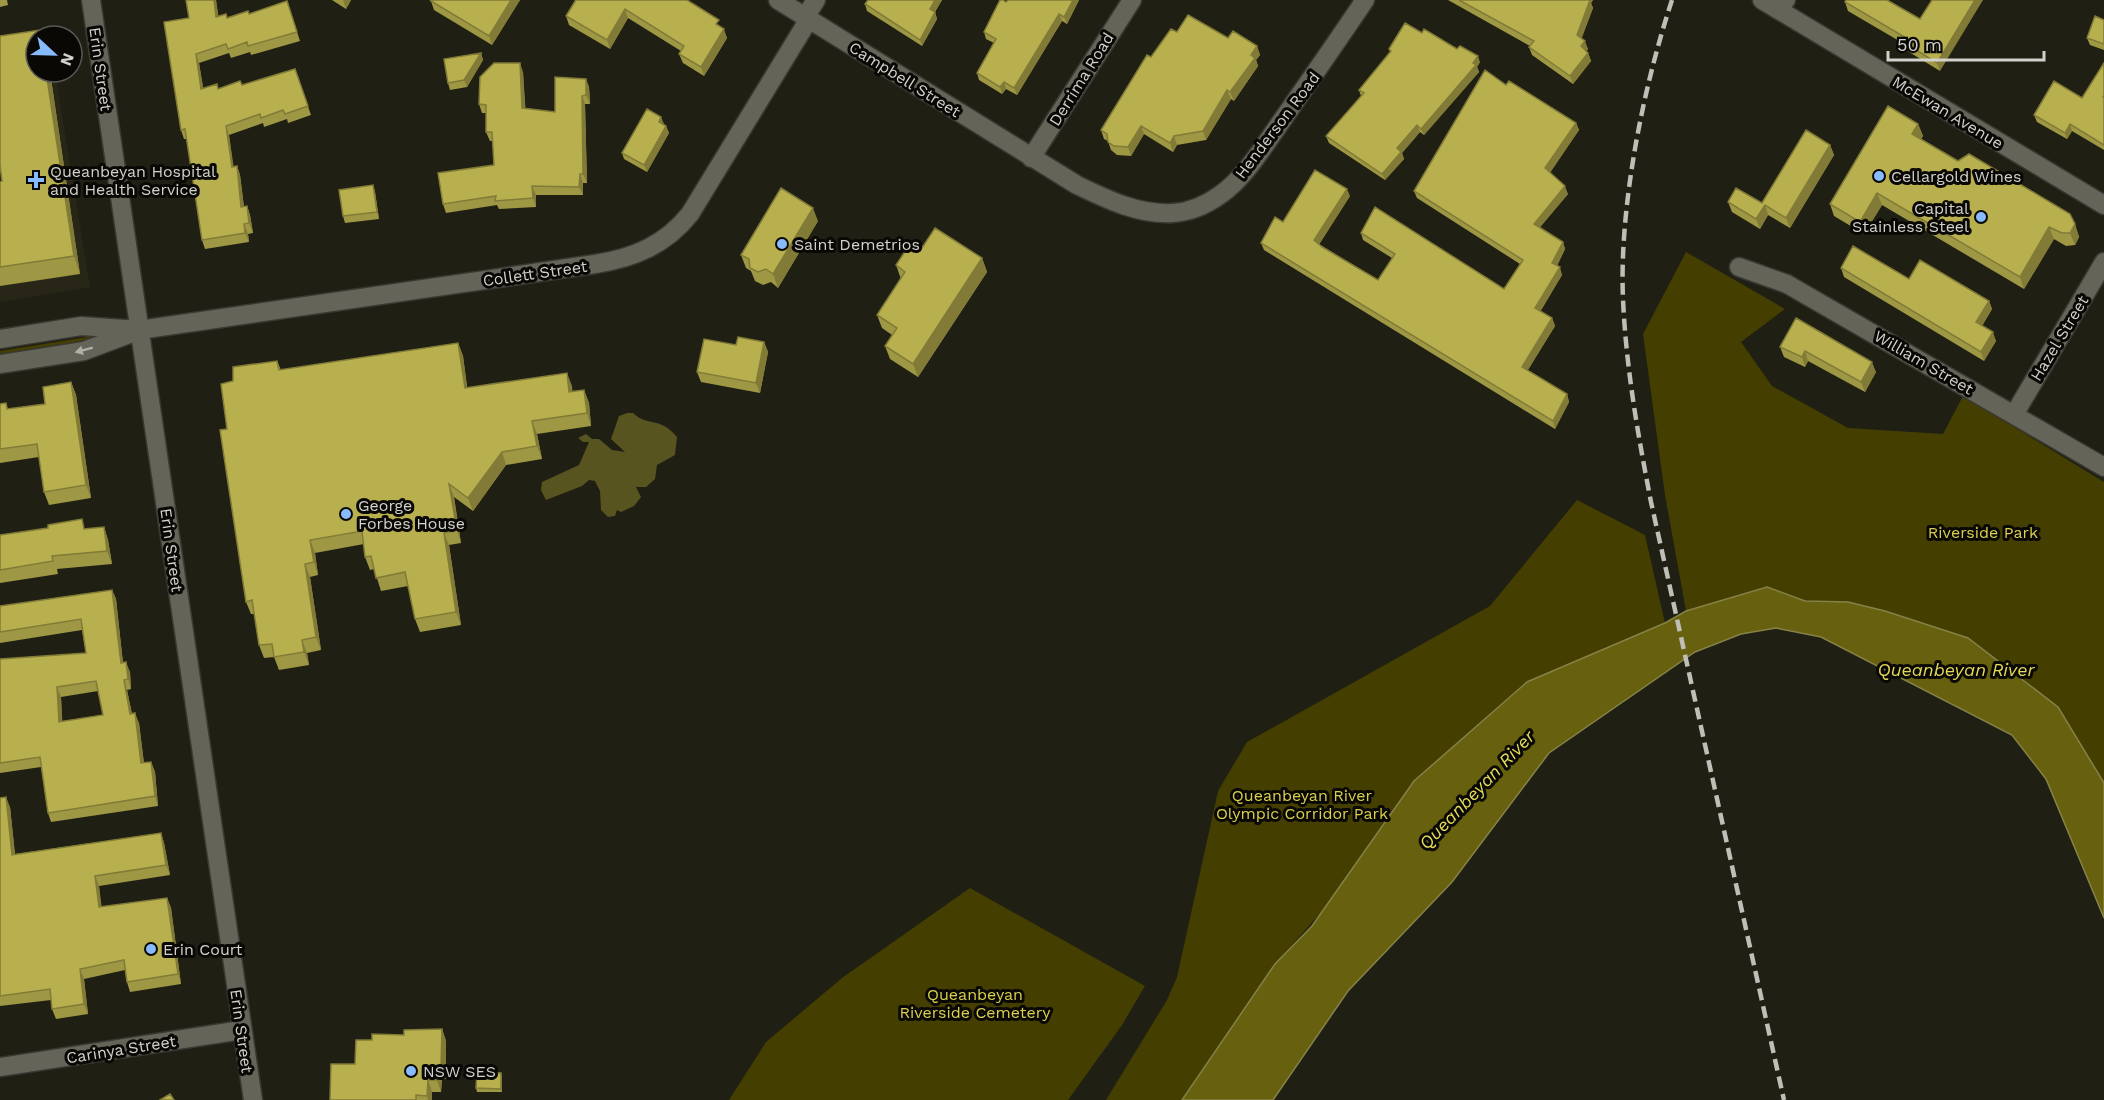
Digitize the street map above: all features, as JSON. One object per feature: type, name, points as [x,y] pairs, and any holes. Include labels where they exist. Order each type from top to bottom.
[{"type":"street","name":"Erin Street","points":[[91,0],[253,1100]]},
{"type":"street","name":"Campbell Street","points":[[778,0],[1031,158]]},
{"type":"street","name":"Collett Street","points":[[0,339],[81,326],[139,330],[596,264],[642,252],[667,238],[690,214],[816,0]]},
{"type":"street","name":"Derrima Road","points":[[1031,158],[1131,0]]},
{"type":"street","name":"Henderson Road","points":[[1031,158],[1077,185],[1126,206],[1159,213],[1176,213],[1200,207],[1221,195],[1259,153],[1365,0]]},
{"type":"street","name":"McEwan Avenue","points":[[1775,3],[2104,205]]},
{"type":"street","name":"Hazel Street","points":[[2015,413],[2104,262]]},
{"type":"street","name":"William Street","points":[[1739,267],[1787,284],[2015,413],[2104,467]]},
{"type":"street","name":"Collett Street","points":[[0,364],[84,351],[139,330]]},
{"type":"street","name":"Carinya Street","points":[[0,1067],[242,1030]]},
{"type":"shaded area","name":"Queanbeyan Hospital and Health Service","points":[[0,47],[24,64],[24,84],[57,84],[90,287],[0,302]]},
{"type":"shaded area","points":[[633,413],[643,420],[665,426],[677,437],[675,455],[657,465],[655,479],[646,487],[636,487],[641,497],[634,506],[621,512],[617,510],[615,516],[608,517],[601,510],[600,491],[595,481],[589,480],[582,486],[546,500],[541,490],[542,482],[579,465],[589,442],[583,442],[578,438],[586,434],[592,439],[599,439],[612,450],[625,452],[611,439],[619,416]]},
{"type":"green space","name":"Riverside Park","points":[[1686,252],[1785,309],[1741,342],[1772,386],[1848,428],[1943,434],[1963,396],[2104,482],[2104,783],[2058,707],[1968,638],[1885,611],[1848,602],[1805,601],[1767,587],[1686,611],[1665,495],[1643,334]]},
{"type":"green space","points":[[100,335],[103,339],[0,358],[0,351]]},
{"type":"green space","name":"Queanbeyan River Olympic Corridor Park","points":[[1577,500],[1645,535],[1665,623],[1527,682],[1275,964],[1182,1100],[1106,1100],[1167,1000],[1177,977],[1218,791],[1247,742],[1490,606]]},
{"type":"green space","name":"Queanbeyan Riverside Cemetery","points":[[970,888],[1145,986],[1122,1025],[1068,1100],[729,1100],[766,1042],[842,978]]},
{"type":"water","name":"Queanbeyan River","points":[[1767,587],[1805,601],[1848,602],[1885,611],[1968,638],[2058,707],[2104,783],[2104,918],[2046,779],[2012,735],[1821,637],[1776,628],[1741,634],[1695,652],[1549,753],[1452,882],[1348,991],[1273,1100],[1182,1100],[1275,964],[1312,926],[1414,781],[1527,682],[1665,623],[1686,611]]},
{"type":"building","points":[[186,0],[214,0],[216,17],[226,14],[227,18],[248,11],[249,14],[287,1],[297,32],[248,46],[247,42],[228,49],[226,44],[196,54],[201,89],[217,84],[218,89],[240,81],[242,85],[295,69],[308,106],[285,114],[283,110],[261,118],[260,114],[226,126],[232,167],[237,166],[241,207],[247,206],[249,223],[244,224],[245,233],[202,240],[185,129],[181,130],[164,22],[189,18]]},
{"type":"building","points":[[432,0],[511,0],[489,36]]},
{"type":"building","points":[[576,0],[687,0],[719,20],[716,24],[724,29],[701,67],[679,54],[684,46],[625,9],[607,40],[566,16]]},
{"type":"building","points":[[868,0],[935,0],[930,9],[935,12],[920,40],[865,4]]},
{"type":"building","points":[[1000,0],[1006,2],[1008,0],[1073,0],[1064,17],[1059,14],[1014,88],[1004,82],[1000,87],[977,73],[996,39],[984,32]]},
{"type":"building","points":[[1459,0],[1590,0],[1577,35],[1585,41],[1581,46],[1588,53],[1570,76],[1529,47],[1534,41]]},
{"type":"building","points":[[1846,0],[1887,0],[1920,19],[1932,0],[1975,0],[1937,63],[1905,43],[1908,39],[1845,2]]},
{"type":"building","points":[[1188,15],[1228,38],[1233,31],[1257,46],[1251,55],[1255,58],[1230,92],[1227,90],[1203,131],[1174,136],[1170,143],[1141,126],[1128,147],[1114,146],[1108,142],[1107,134],[1101,130],[1147,55],[1151,57],[1171,29],[1177,32]]},
{"type":"building","points":[[2095,16],[2104,20],[2104,44],[2087,38]]},
{"type":"building","points":[[1405,23],[1422,33],[1424,29],[1457,49],[1460,46],[1478,56],[1473,63],[1476,65],[1421,129],[1417,125],[1397,148],[1401,152],[1382,174],[1326,136],[1364,93],[1359,90],[1391,51],[1389,49]]},
{"type":"building","name":"Queanbeyan Hospital and Health Service","points":[[24,32],[24,84],[48,84],[74,256],[0,267],[0,182],[2,181],[0,36]]},
{"type":"building","points":[[481,53],[464,80],[448,83],[444,59]]},
{"type":"building","points":[[494,63],[520,63],[522,108],[555,112],[555,77],[586,79],[586,95],[582,96],[583,174],[580,174],[579,187],[532,186],[533,198],[495,201],[496,196],[443,204],[438,173],[494,165],[492,132],[486,132],[486,105],[479,104],[480,77]]},
{"type":"building","points":[[2104,63],[2104,145],[2070,124],[2065,133],[2034,115],[2054,81],[2082,98]]},
{"type":"building","points":[[1485,70],[1506,85],[1509,81],[1576,123],[1545,168],[1565,186],[1534,224],[1563,242],[1552,263],[1560,267],[1535,308],[1552,318],[1522,367],[1567,394],[1553,421],[1261,243],[1275,217],[1283,222],[1315,170],[1347,189],[1314,240],[1322,247],[1378,280],[1395,254],[1361,233],[1375,207],[1504,289],[1523,260],[1414,191]]},
{"type":"building","name":"Capital Stainless Steel","points":[[1888,106],[1918,124],[1912,134],[1958,161],[1969,154],[2070,214],[2075,224],[2070,233],[2062,233],[2049,227],[2020,277],[1877,193],[1860,222],[1830,204]]},
{"type":"building","points":[[647,109],[661,117],[659,122],[666,126],[644,165],[622,153]]},
{"type":"building","points":[[1806,130],[1830,145],[1786,218],[1765,205],[1756,219],[1728,202],[1736,188],[1762,203]]},
{"type":"building","points":[[373,185],[377,212],[343,216],[339,190]]},
{"type":"building","name":"Saint Demetrios","points":[[781,188],[813,208],[773,274],[766,269],[758,272],[750,268],[749,259],[741,255]]},
{"type":"building","points":[[935,228],[982,258],[913,364],[885,346],[897,328],[877,315],[905,272],[896,265],[910,244],[920,251]]},
{"type":"building","points":[[1853,246],[1909,279],[1920,260],[1989,301],[1976,322],[1993,332],[1981,352],[1841,268]]},
{"type":"building","points":[[1796,318],[1872,362],[1861,382],[1805,351],[1802,357],[1780,347]]},
{"type":"building","points":[[738,337],[764,342],[756,383],[697,372],[704,339],[736,345]]},
{"type":"building","name":"George Forbes House","points":[[458,343],[465,388],[567,373],[569,392],[584,390],[587,413],[532,421],[537,446],[502,452],[468,498],[449,484],[457,530],[444,533],[456,612],[415,619],[405,572],[376,578],[371,556],[365,557],[362,531],[310,540],[314,562],[305,564],[316,637],[302,640],[304,652],[274,657],[272,644],[259,645],[252,600],[246,602],[220,430],[227,429],[221,384],[233,381],[233,367],[277,361],[279,370]]},
{"type":"building","points":[[71,382],[86,485],[44,492],[37,444],[0,449],[0,404],[6,403],[7,409],[45,404],[43,387]]},
{"type":"building","points":[[82,519],[84,529],[104,527],[107,551],[52,556],[53,561],[0,570],[0,535],[48,528],[48,525]]},
{"type":"building","points":[[112,590],[121,663],[126,662],[128,679],[124,680],[130,714],[135,713],[141,763],[151,762],[155,796],[48,813],[40,757],[0,763],[0,659],[86,653],[81,619],[0,632],[0,606]],"holes":[[[96,681],[103,715],[59,722],[57,687]]]},
{"type":"building","points":[[6,797],[12,855],[161,833],[166,865],[95,876],[99,907],[167,898],[178,974],[127,982],[124,960],[80,969],[84,1004],[52,1009],[50,989],[0,996],[0,798]]},
{"type":"building","name":"NSW SES","points":[[442,1029],[441,1067],[437,1067],[437,1080],[428,1080],[427,1096],[416,1095],[416,1100],[330,1100],[331,1064],[355,1064],[356,1040],[372,1040],[372,1034],[404,1035],[404,1030]]},
{"type":"building","points":[[477,1072],[501,1073],[501,1089],[476,1088]]},
{"type":"building","points":[[170,1094],[174,1100],[160,1100]]},
{"type":"railway","points":[[1672,0],[1661,34],[1643,109],[1629,187],[1623,263],[1627,350],[1637,427],[1651,502],[1784,1100]]},
{"type":"place","name":"Cellargold Wines","points":[[1879,176]]},
{"type":"place","name":"Queanbeyan Hospital and Health Service","points":[[36,180]]},
{"type":"place","name":"Capital Stainless Steel","points":[[1981,217]]},
{"type":"place","name":"Saint Demetrios","points":[[782,244]]},
{"type":"place","name":"George Forbes House","points":[[346,514]]},
{"type":"place","name":"Erin Court","points":[[151,949]]},
{"type":"place","name":"NSW SES","points":[[411,1071]]}]
